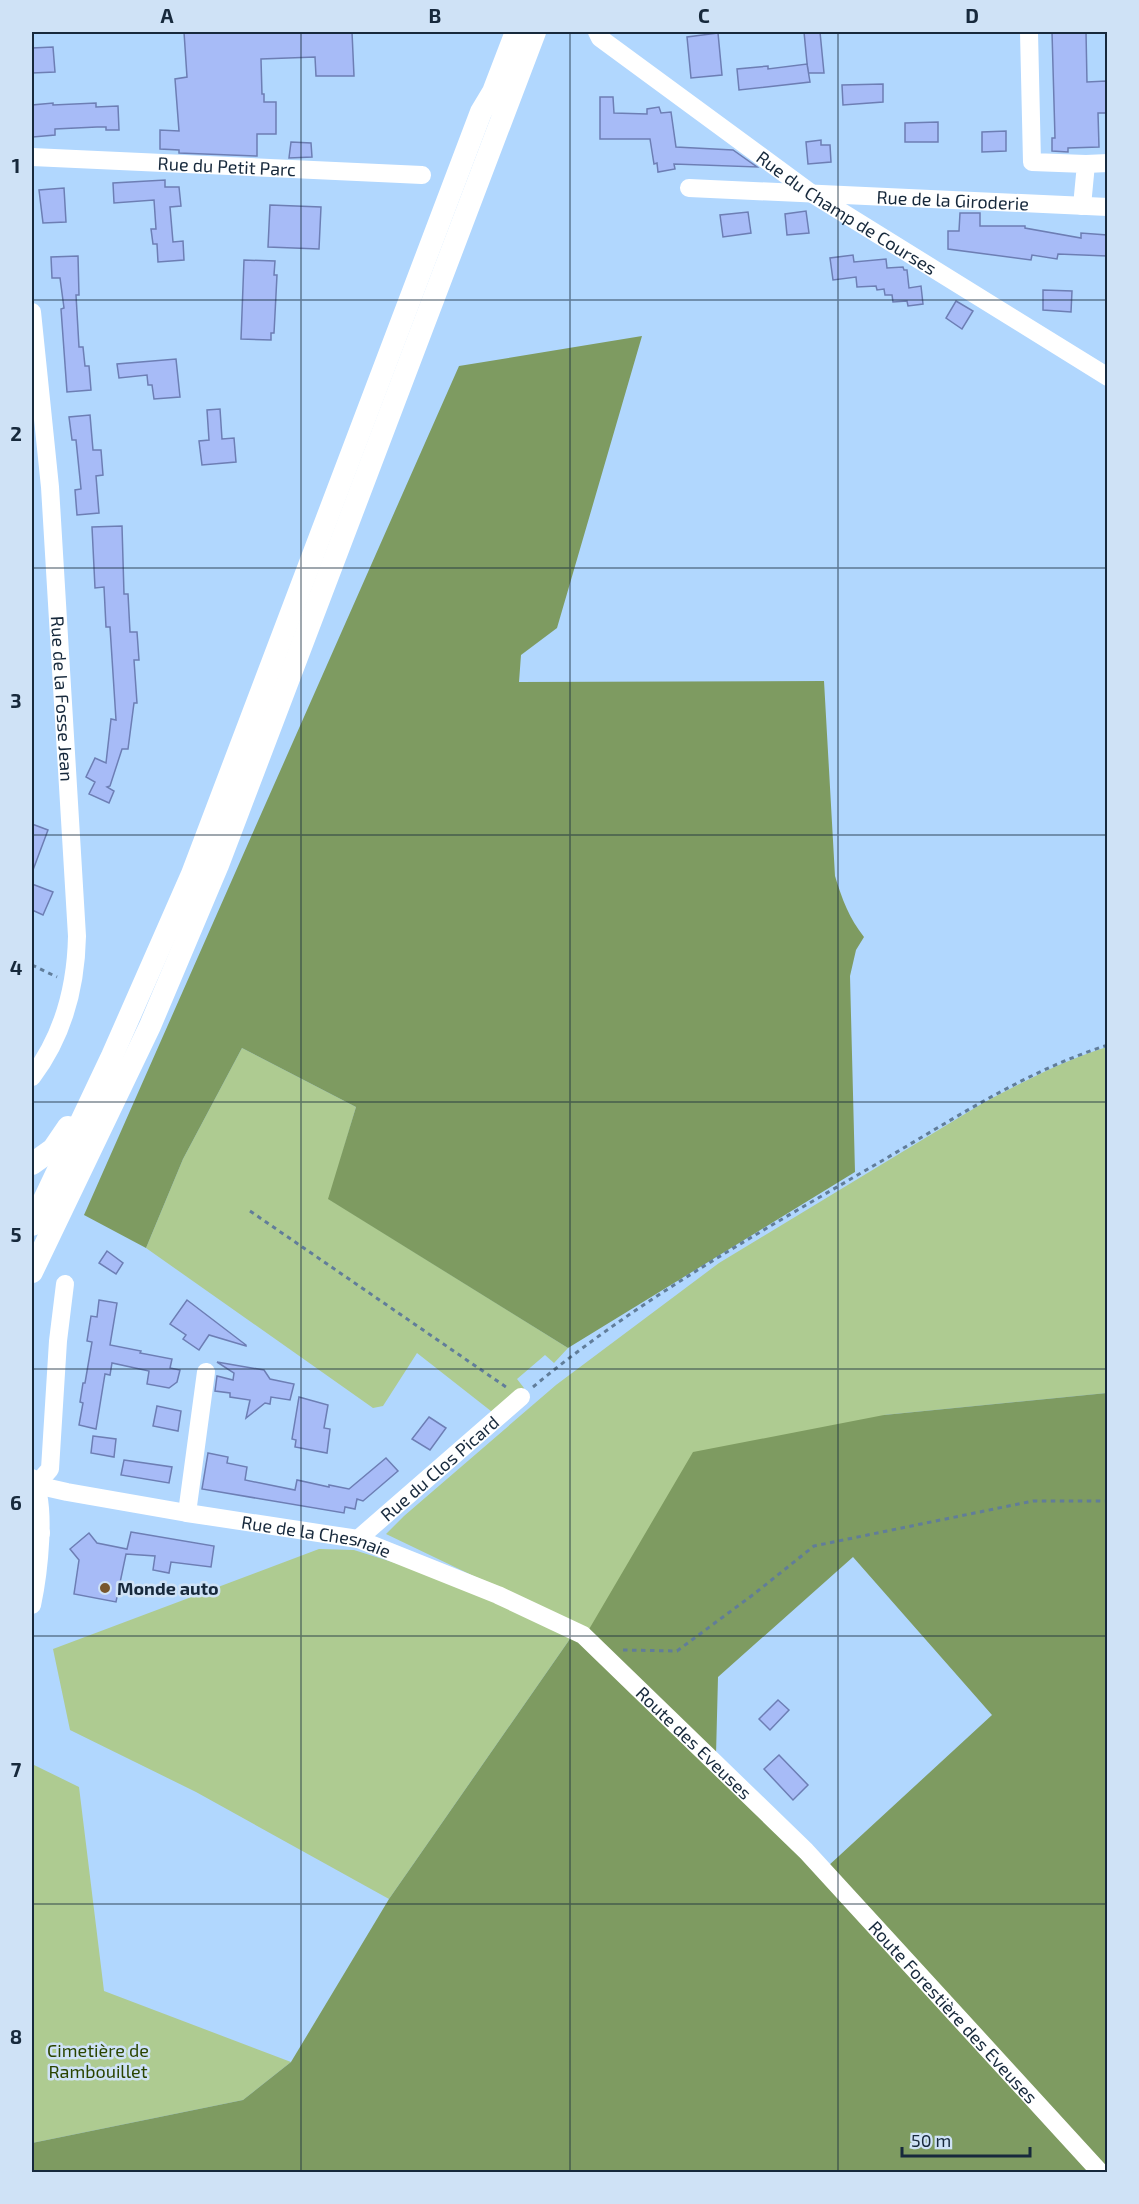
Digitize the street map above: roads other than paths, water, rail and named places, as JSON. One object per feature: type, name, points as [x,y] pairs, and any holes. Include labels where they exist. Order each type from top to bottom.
[{"type":"main road","points":[[481,112],[483,95],[502,32]]},
{"type":"main road","points":[[32,1226],[121,1035],[192,874],[481,112],[493,92],[516,32]]},
{"type":"main road","points":[[32,1272],[150,1026],[218,866],[535,32]]},
{"type":"main road","points":[[32,1164],[53,1149],[65,1132],[107,1051],[121,1035]]},
{"type":"street","name":"Rue du Champ de Courses","points":[[597,32],[600,38],[811,193],[1107,377]]},
{"type":"street","points":[[1029,32],[1032,162],[1107,163]]},
{"type":"street","name":"Rue du Petit Parc","points":[[32,157],[423,175]]},
{"type":"street","points":[[1082,206],[1086,164]]},
{"type":"street","name":"Rue de la Giroderie","points":[[689,188],[1107,207]]},
{"type":"street","name":"Rue de la Fosse Jean","points":[[32,312],[50,487],[77,936],[73,985],[57,1037],[32,1077]]},
{"type":"street","points":[[32,1605],[37,1573],[35,1539],[40,1507],[34,1482],[50,1469],[58,1341],[66,1284]]},
{"type":"street","points":[[187,1513],[206,1372]]},
{"type":"street","name":"Rue du Clos Picard","points":[[358,1539],[521,1397]]},
{"type":"street","name":"Rue de la Chesnaie","points":[[34,1482],[67,1492],[358,1539],[498,1595],[583,1635]]},
{"type":"street","name":"Route des Eveuses","points":[[583,1635],[806,1851]]},
{"type":"street","name":"Route Forestière des Eveuses","points":[[806,1851],[1100,2172]]},
{"type":"place","name":"Monde auto","points":[[105,1588]]},
{"type":"park label","name":"Cimetière de Rambouillet","points":[[98,2060]]}]
